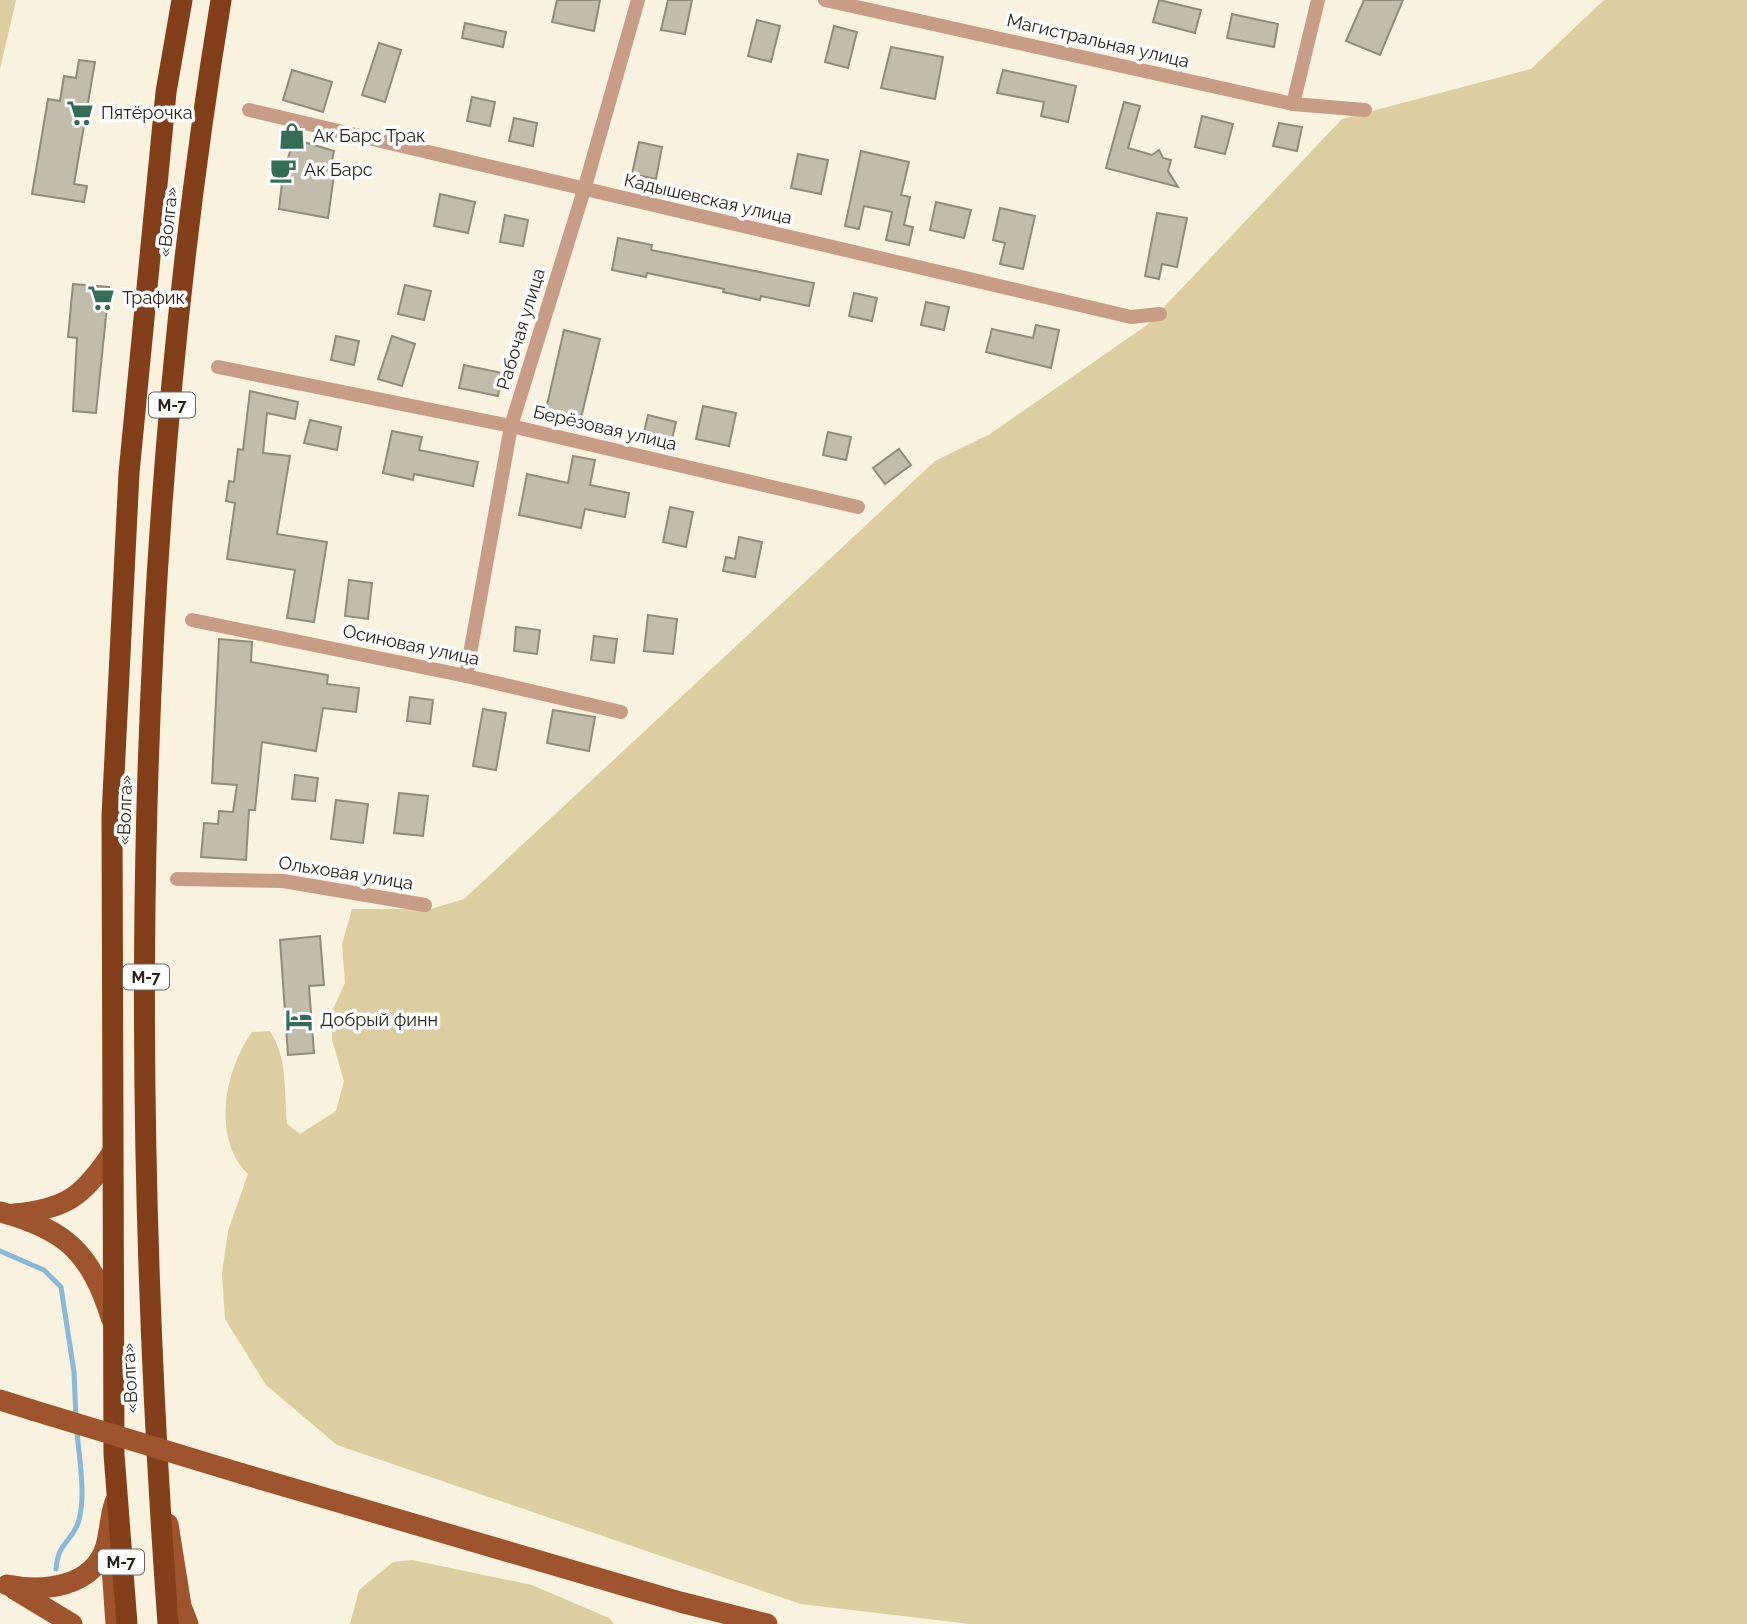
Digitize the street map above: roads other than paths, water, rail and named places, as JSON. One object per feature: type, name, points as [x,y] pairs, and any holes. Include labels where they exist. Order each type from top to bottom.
[{"type":"highway","name":"«Волга»","points":[[127,1624],[116,1500],[111,1153],[112,816],[129,472],[162,127],[182,0]]},
{"type":"highway","name":"«Волга»","points":[[168,1624],[159,1500],[146,1152],[145,878],[155,615],[179,325],[205,99],[221,0]]},
{"type":"main road","points":[[4,1213],[44,1211],[65,1204],[82,1192],[111,1153]]},
{"type":"main road","points":[[4,1213],[50,1231],[81,1252],[97,1279],[113,1321]]},
{"type":"main road","points":[[0,1400],[243,1474],[762,1624]]},
{"type":"main road","points":[[3,1583],[44,1589],[73,1581],[99,1560],[116,1500]]},
{"type":"main road","points":[[159,1500],[172,1535],[181,1606],[188,1624]]},
{"type":"main road","points":[[110,1528],[116,1624]]},
{"type":"main road","points":[[3,1583],[72,1624]]},
{"type":"main road","points":[[680,1602],[689,1624]]},
{"type":"street","name":"Рабочая улица","points":[[466,676],[511,426],[584,190],[638,0]]},
{"type":"street","name":"Магистральная улица","points":[[825,0],[1293,104],[1365,110]]},
{"type":"street","points":[[1293,104],[1318,0]]},
{"type":"street","name":"Кадышевская улица","points":[[249,110],[1131,317],[1160,314]]},
{"type":"street","name":"Берёзовая улица","points":[[218,367],[511,426],[858,507]]},
{"type":"street","name":"Осиновая улица","points":[[192,620],[466,676],[621,712]]},
{"type":"street","name":"Ольховая улица","points":[[177,879],[283,881],[425,905]]},
{"type":"waterway","points":[[0,1251],[44,1270],[61,1287],[74,1372],[76,1418]]},
{"type":"waterway","points":[[56,1569],[57,1560],[76,1527],[81,1510],[82,1487],[77,1431]]},
{"type":"place","name":"Пятёрочка","points":[[80,113]]},
{"type":"place","name":"Ак Барс Трак","points":[[292,136]]},
{"type":"place","name":"Ак Барс","points":[[283,170]]},
{"type":"place","name":"Трафик","points":[[101,298]]},
{"type":"place","name":"Добрый финн","points":[[299,1020]]}]
